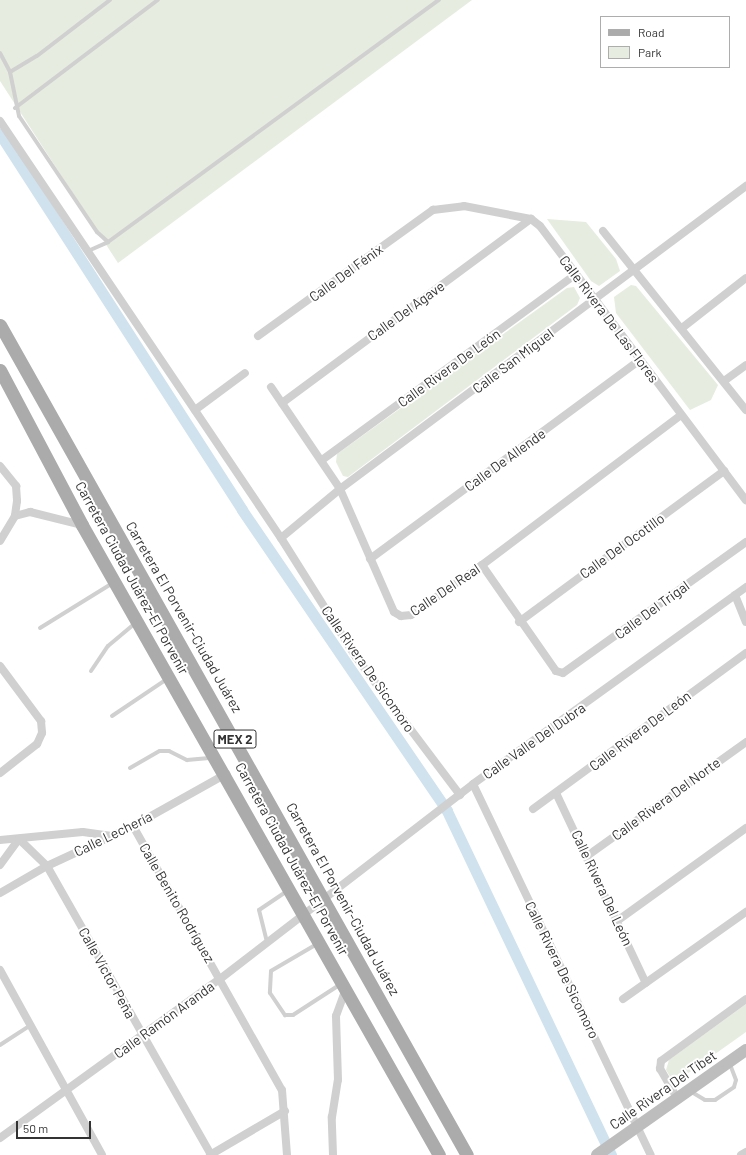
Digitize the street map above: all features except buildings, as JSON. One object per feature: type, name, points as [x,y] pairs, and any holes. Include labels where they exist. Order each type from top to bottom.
[{"type":"main road","name":"Carretera El Porvenir-Ciudad Juárez","points":[[0,325],[324,897],[467,1155]]},
{"type":"main road","name":"Carretera Ciudad Juárez-El Porvenir","points":[[0,370],[82,525],[305,913],[439,1155]]},
{"type":"street","name":"Calle Rivera De Sicomoro","points":[[0,121],[281,538],[356,657],[456,797]]},
{"type":"street","name":"Calle San Miguel","points":[[281,538],[340,489],[594,301],[634,269],[746,186]]},
{"type":"street","name":"Calle Del Fénix","points":[[258,336],[433,210],[464,206],[531,219]]},
{"type":"street","name":"Calle Rivera De Las Flores","points":[[531,219],[540,226],[639,361],[746,500]]},
{"type":"street","name":"Calle Del Agave","points":[[282,403],[531,219]]},
{"type":"street","points":[[603,231],[746,410]]},
{"type":"street","name":"Calle Rivera De León","points":[[322,460],[575,275]]},
{"type":"street","points":[[682,328],[746,278]]},
{"type":"street","name":"Calle De Allende","points":[[370,559],[639,361]]},
{"type":"street","points":[[724,381],[746,365]]},
{"type":"street","points":[[195,410],[245,373]]},
{"type":"street","name":"Calle Del Real","points":[[271,387],[322,460],[340,489],[394,612],[401,616],[411,615],[482,565],[681,415]]},
{"type":"street","points":[[0,466],[16,486],[14,516],[0,541]]},
{"type":"street","name":"Calle Del Ocotillo","points":[[519,622],[724,471]]},
{"type":"street","points":[[14,516],[30,512],[82,525]]},
{"type":"street","name":"Calle Del Trigal","points":[[519,622],[556,671],[567,672],[746,542]]},
{"type":"street","points":[[482,565],[519,622]]},
{"type":"street","name":"Calle Valle Del Dubra","points":[[324,897],[473,784],[746,586]]},
{"type":"street","points":[[735,595],[746,622]]},
{"type":"street","name":"Calle Rivera De León","points":[[533,809],[746,653]]},
{"type":"street","points":[[0,666],[42,721],[42,732],[37,744],[0,773]]},
{"type":"street","name":"Calle Rivera Del Norte","points":[[587,856],[746,742]]},
{"type":"street","name":"Calle Lechería","points":[[0,893],[47,866],[133,826],[226,774]]},
{"type":"street","name":"Calle Rivera De Sicomoro","points":[[473,784],[651,1155]]},
{"type":"street","name":"Calle Rivera Del León","points":[[556,793],[618,921],[646,983]]},
{"type":"street","name":"Calle Benito Rodríguez","points":[[133,826],[282,1090],[285,1111],[287,1155]]},
{"type":"street","points":[[618,921],[746,828]]},
{"type":"street","points":[[0,840],[83,832],[110,836]]},
{"type":"street","points":[[0,865],[19,838]]},
{"type":"street","name":"Calle Víctor Peña","points":[[19,838],[47,866],[211,1155]]},
{"type":"street","name":"Calle Ramón Aranda","points":[[0,1138],[220,979],[324,897]]},
{"type":"street","points":[[623,999],[746,912]]},
{"type":"street","points":[[0,970],[102,1155]]},
{"type":"street","points":[[332,1155],[332,1117],[338,1080],[336,1016],[344,985]]},
{"type":"street","points":[[677,1098],[660,1069],[661,1061],[746,999]]},
{"type":"street","name":"Calle Rivera Del Tíbet","points":[[599,1154],[688,1090],[739,1056]]},
{"type":"street","points":[[211,1155],[285,1111]]},
{"type":"street","points":[[741,1155],[746,1152]]},
{"type":"lane","points":[[10,72],[37,56],[110,0]]},
{"type":"lane","points":[[14,108],[158,0]]},
{"type":"lane","points":[[87,252],[108,242],[438,0]]},
{"type":"lane","points":[[0,53],[10,72],[14,108],[97,232],[108,242]]},
{"type":"lane","points":[[40,628],[115,582]]},
{"type":"lane","points":[[91,671],[116,638],[137,621]]},
{"type":"lane","points":[[112,716],[169,678]]},
{"type":"lane","points":[[130,768],[160,751],[169,751],[187,760],[216,757]]},
{"type":"lane","points":[[267,943],[259,910],[291,889]]},
{"type":"lane","points":[[320,942],[271,971],[270,993],[285,1015],[293,1015],[344,985]]},
{"type":"lane","points":[[0,1045],[31,1025]]},
{"type":"lane","points":[[688,1090],[705,1100],[715,1100],[734,1087],[739,1056]]},
{"type":"green space","points":[[0,0],[472,0],[118,263],[0,81]]},
{"type":"green space","points":[[547,219],[586,222],[616,259],[620,271],[599,286],[591,281]]},
{"type":"green space","points":[[631,285],[636,286],[718,385],[711,400],[690,410],[616,313],[614,297]]},
{"type":"green space","points":[[574,287],[580,298],[577,305],[348,477],[343,476],[336,462],[337,454],[567,288]]},
{"type":"green space","points":[[746,1004],[746,1032],[677,1081],[671,1078],[666,1070],[669,1060]]},
{"type":"waterway","points":[[0,134],[242,510],[447,811],[611,1155]]}]
